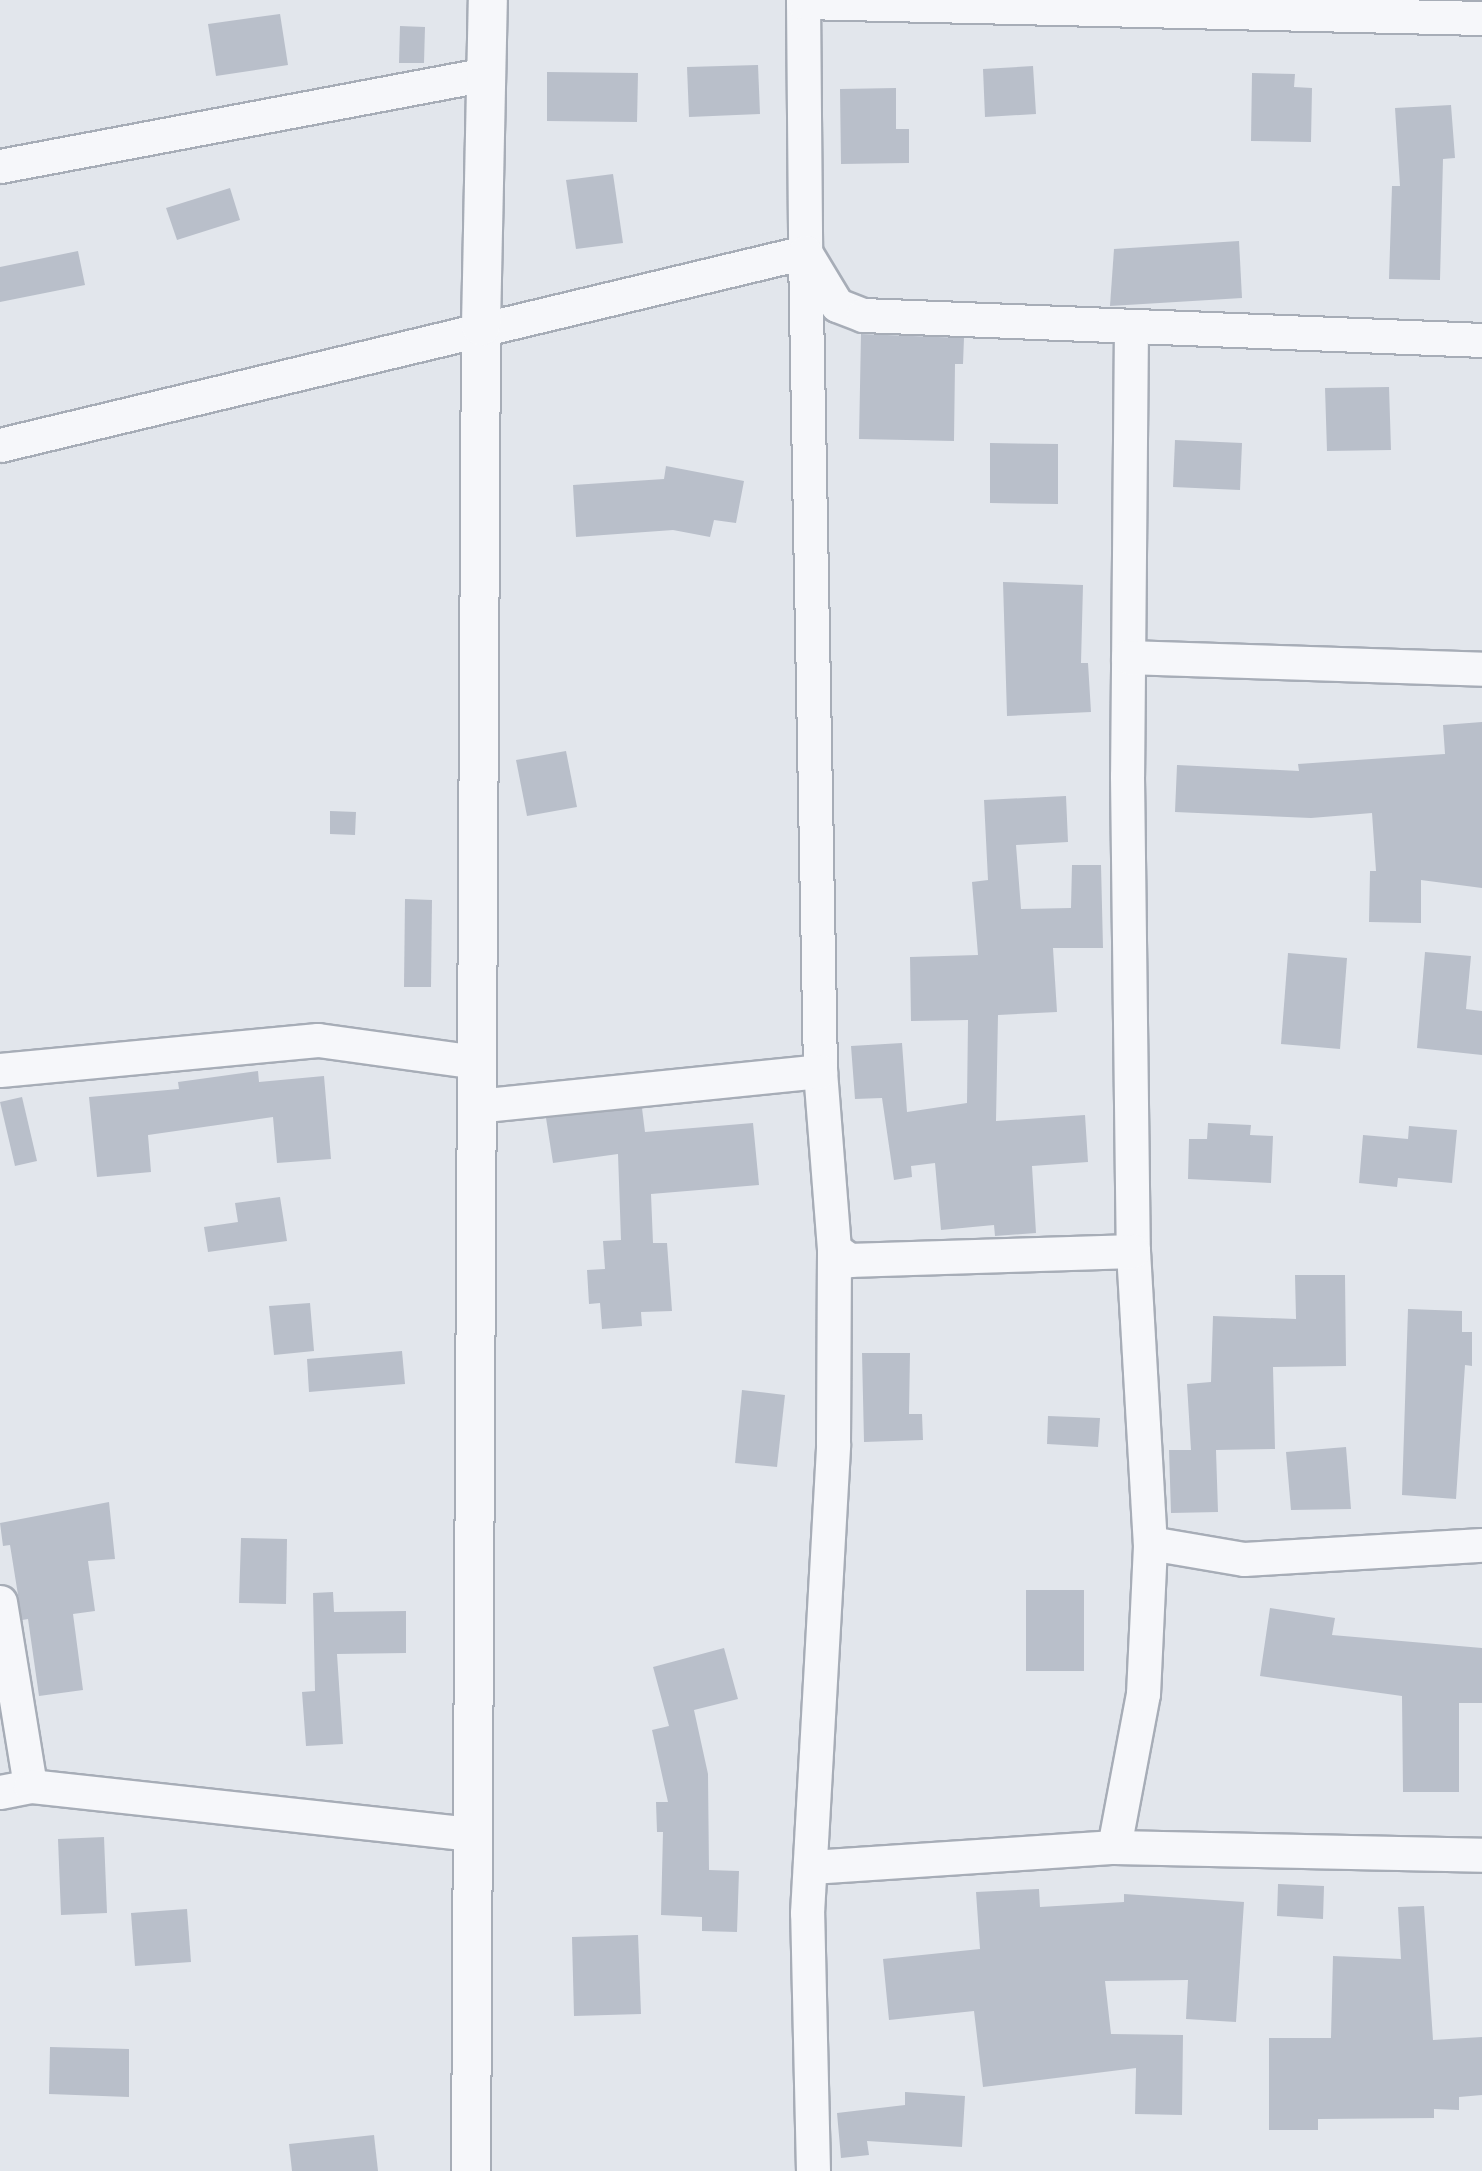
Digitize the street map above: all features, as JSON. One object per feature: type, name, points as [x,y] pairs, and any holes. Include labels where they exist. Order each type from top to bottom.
[{"type":"street","points":[[471,2171],[481,326],[488,0]]},
{"type":"street","points":[[813,2171],[807,1913],[833,1444],[834,1249],[820,1071],[803,1],[1482,18]]},
{"type":"street","points":[[0,166],[487,74]]},
{"type":"street","points":[[805,252],[837,305],[863,315],[1482,340]]},
{"type":"street","points":[[0,444],[481,326],[805,252]]},
{"type":"street","points":[[1114,1847],[1143,1694],[1150,1542],[1133,1251],[1128,657],[1131,326]]},
{"type":"street","points":[[1128,657],[1482,670]]},
{"type":"street","points":[[0,1070],[318,1040],[476,1062]]},
{"type":"street","points":[[476,1106],[820,1071]]},
{"type":"street","points":[[834,1249],[849,1260],[1133,1251]]},
{"type":"street","points":[[1150,1542],[1244,1559],[1482,1545]]},
{"type":"street","points":[[0,1602],[15,1789],[474,1835]]},
{"type":"street","points":[[811,1867],[1114,1847],[1482,1855]]},
{"type":"building","points":[[280,14],[288,65],[216,76],[208,24]]},
{"type":"building","points":[[400,26],[425,27],[424,63],[399,63]]},
{"type":"building","points":[[758,65],[760,114],[689,117],[687,67]]},
{"type":"building","points":[[1033,66],[1036,114],[985,117],[983,69]]},
{"type":"building","points":[[547,72],[638,73],[637,122],[547,121]]},
{"type":"building","points":[[1252,73],[1295,74],[1294,87],[1312,88],[1311,142],[1251,141]]},
{"type":"building","points":[[896,88],[896,129],[909,129],[909,163],[841,164],[840,89]]},
{"type":"building","points":[[1451,105],[1455,158],[1443,159],[1440,280],[1389,279],[1392,186],[1400,186],[1395,108]]},
{"type":"building","points":[[613,174],[623,243],[576,249],[566,180]]},
{"type":"building","points":[[230,188],[240,220],[177,240],[166,208]]},
{"type":"building","points":[[1239,241],[1242,298],[1110,306],[1114,249]]},
{"type":"building","points":[[78,251],[85,285],[0,302],[0,267]]},
{"type":"building","points":[[861,334],[964,338],[963,364],[955,364],[954,441],[859,439]]},
{"type":"building","points":[[1389,387],[1391,450],[1327,451],[1325,388]]},
{"type":"building","points":[[1175,440],[1242,443],[1240,490],[1173,487]]},
{"type":"building","points":[[990,443],[1058,444],[1058,504],[990,503]]},
{"type":"building","points":[[666,466],[744,481],[736,523],[714,520],[710,537],[673,530],[576,537],[573,485],[664,479]]},
{"type":"building","points":[[1003,582],[1083,585],[1081,663],[1088,663],[1091,712],[1007,716]]},
{"type":"building","points":[[1482,722],[1482,888],[1421,880],[1421,923],[1369,922],[1370,871],[1376,871],[1372,813],[1311,818],[1175,812],[1177,765],[1299,771],[1298,764],[1445,754],[1443,725]]},
{"type":"building","points":[[566,751],[577,807],[527,816],[516,760]]},
{"type":"building","points":[[1066,796],[1068,842],[1016,845],[1021,909],[1071,908],[1072,865],[1101,865],[1103,948],[1053,948],[1057,1012],[998,1015],[996,1121],[1085,1115],[1088,1162],[1032,1166],[1036,1233],[995,1236],[994,1225],[941,1230],[935,1163],[911,1166],[912,1177],[894,1180],[882,1098],[855,1099],[851,1046],[902,1043],[907,1112],[967,1103],[968,1020],[911,1021],[910,957],[978,955],[972,882],[988,880],[984,800]]},
{"type":"building","points":[[330,811],[356,812],[355,835],[330,834]]},
{"type":"building","points":[[405,899],[432,900],[431,987],[404,987]]},
{"type":"building","points":[[1425,952],[1471,956],[1466,1009],[1482,1011],[1482,1055],[1417,1048]]},
{"type":"building","points":[[1288,953],[1347,958],[1340,1049],[1281,1044]]},
{"type":"building","points":[[258,1071],[259,1082],[324,1076],[331,1159],[277,1163],[273,1117],[148,1135],[151,1172],[97,1177],[89,1097],[179,1089],[178,1082]]},
{"type":"building","points":[[22,1097],[37,1161],[15,1166],[0,1102]]},
{"type":"building","points":[[642,1108],[645,1132],[753,1123],[759,1185],[651,1194],[653,1243],[667,1243],[672,1311],[641,1312],[642,1326],[602,1329],[600,1303],[589,1304],[587,1270],[605,1269],[603,1241],[621,1240],[618,1154],[553,1163],[546,1118]]},
{"type":"building","points":[[1208,1123],[1251,1125],[1250,1135],[1273,1136],[1271,1183],[1188,1179],[1189,1139],[1207,1139]]},
{"type":"building","points":[[1409,1126],[1457,1130],[1452,1183],[1398,1178],[1397,1187],[1359,1183],[1363,1135],[1408,1139]]},
{"type":"building","points":[[280,1197],[287,1241],[208,1252],[204,1227],[238,1222],[235,1203]]},
{"type":"building","points":[[1295,1275],[1345,1275],[1346,1366],[1273,1367],[1275,1449],[1216,1450],[1218,1512],[1171,1513],[1169,1450],[1191,1450],[1187,1384],[1211,1382],[1213,1316],[1296,1319]]},
{"type":"building","points":[[310,1303],[314,1351],[274,1355],[269,1306]]},
{"type":"building","points":[[1408,1309],[1462,1311],[1462,1332],[1472,1332],[1472,1366],[1465,1365],[1456,1499],[1402,1495]]},
{"type":"building","points":[[402,1351],[405,1384],[309,1392],[307,1359]]},
{"type":"building","points":[[862,1353],[910,1353],[909,1414],[922,1414],[923,1440],[864,1442]]},
{"type":"building","points":[[742,1390],[785,1395],[777,1467],[735,1463]]},
{"type":"building","points":[[1048,1416],[1100,1418],[1098,1447],[1047,1444]]},
{"type":"building","points":[[1346,1447],[1351,1509],[1291,1510],[1286,1452]]},
{"type":"building","points":[[109,1502],[115,1559],[88,1561],[95,1611],[73,1614],[83,1690],[39,1696],[28,1619],[22,1620],[10,1545],[3,1546],[0,1523]]},
{"type":"building","points":[[241,1538],[287,1539],[286,1604],[239,1603]]},
{"type":"building","points":[[1026,1590],[1084,1590],[1084,1671],[1026,1671]]},
{"type":"building","points":[[333,1592],[334,1612],[406,1611],[406,1653],[337,1654],[343,1744],[306,1746],[302,1692],[315,1691],[313,1593]]},
{"type":"building","points":[[1270,1608],[1335,1618],[1332,1635],[1482,1648],[1482,1703],[1459,1703],[1459,1792],[1403,1792],[1402,1696],[1260,1676]]},
{"type":"building","points":[[724,1648],[738,1699],[694,1710],[708,1774],[709,1870],[739,1871],[737,1932],[702,1931],[702,1917],[661,1915],[663,1832],[657,1832],[656,1802],[668,1802],[652,1730],[669,1726],[653,1667]]},
{"type":"building","points":[[104,1837],[107,1913],[61,1915],[58,1839]]},
{"type":"building","points":[[1278,1884],[1324,1886],[1323,1919],[1277,1916]]},
{"type":"building","points":[[1039,1889],[1040,1907],[1124,1902],[1124,1894],[1244,1902],[1236,2022],[1186,2019],[1188,1980],[1105,1981],[1111,2034],[1183,2035],[1182,2115],[1135,2114],[1136,2068],[983,2087],[974,2011],[889,2020],[883,1959],[980,1949],[976,1892]]},
{"type":"building","points":[[1424,1906],[1433,2040],[1482,2037],[1482,2095],[1459,2097],[1459,2110],[1434,2109],[1434,2118],[1318,2119],[1318,2130],[1269,2130],[1269,2038],[1331,2038],[1333,1956],[1401,1959],[1398,1907]]},
{"type":"building","points":[[187,1909],[191,1962],[135,1966],[131,1913]]},
{"type":"building","points":[[638,1935],[641,2014],[574,2016],[572,1937]]},
{"type":"building","points":[[50,2047],[129,2049],[129,2097],[49,2094]]},
{"type":"building","points":[[905,2092],[965,2096],[962,2147],[867,2141],[869,2155],[841,2158],[837,2113],[905,2105]]},
{"type":"building","points":[[374,2135],[378,2171],[292,2171],[289,2144]]}]
